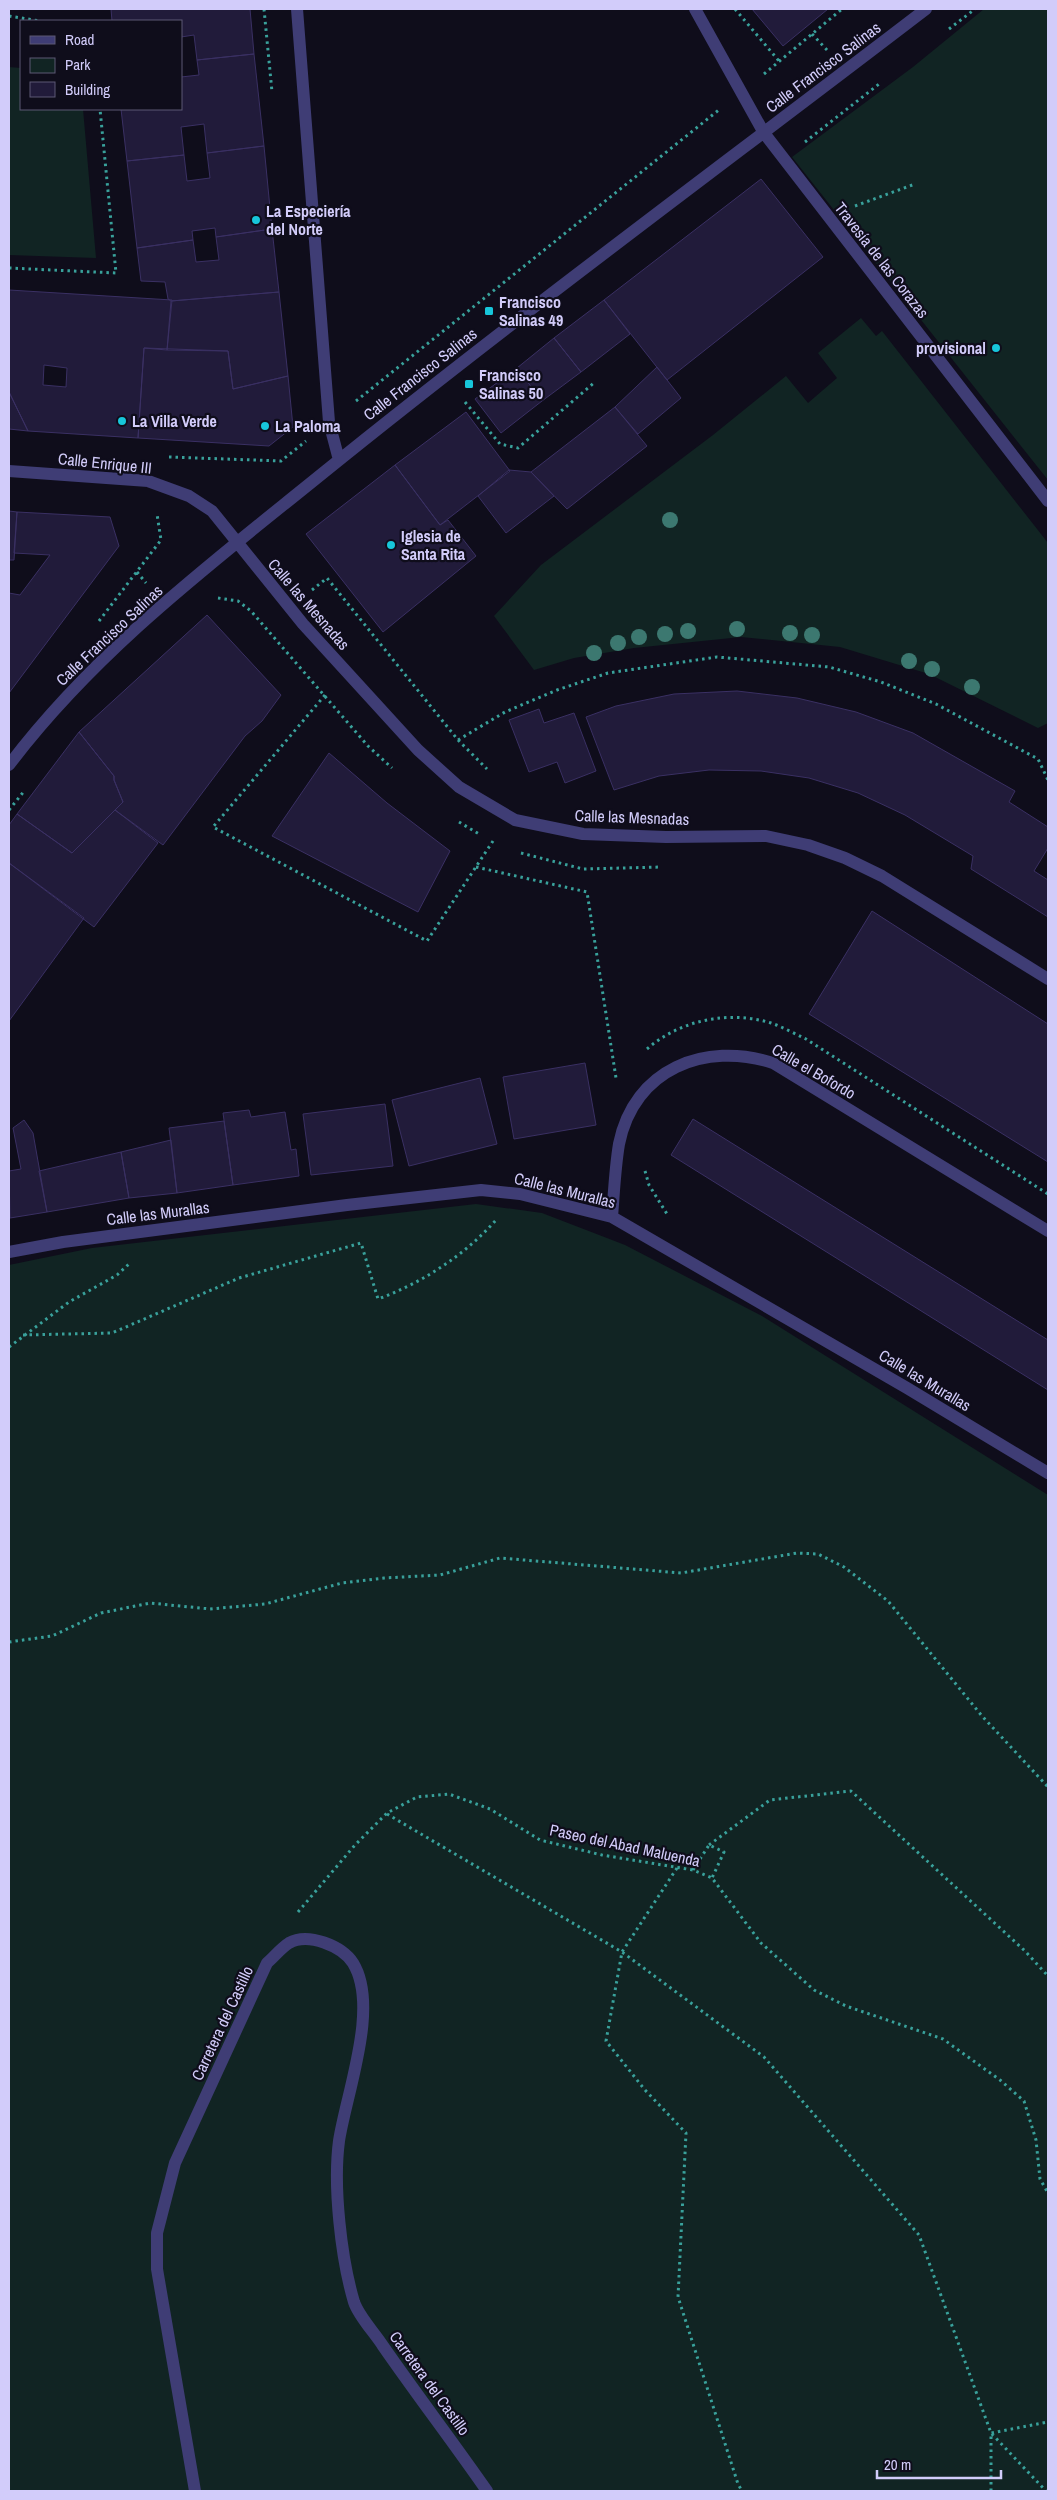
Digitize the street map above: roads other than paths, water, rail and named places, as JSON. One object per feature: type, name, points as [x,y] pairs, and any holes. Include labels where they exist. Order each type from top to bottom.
[{"type":"street","points":[[297,9],[329,422],[339,460]]},
{"type":"street","name":"Calle Francisco Salinas","points":[[695,9],[764,134]]},
{"type":"street","name":"Calle Francisco Salinas","points":[[9,766],[33,733],[87,675],[143,621],[236,543],[476,350],[764,134],[926,9]]},
{"type":"street","name":"Travesía de las Corazas","points":[[764,134],[1048,500]]},
{"type":"street","name":"Calle Enrique III","points":[[9,471],[148,481],[189,496],[212,511],[236,543]]},
{"type":"street","name":"Calle las Mesnadas","points":[[236,543],[303,624],[418,750],[459,787],[515,820],[583,834],[766,836],[808,845],[845,858],[882,876],[1048,979]]},
{"type":"street","name":"Calle el Bofordo","points":[[612,1217],[619,1145],[634,1106],[647,1087],[674,1066],[702,1057],[728,1055],[750,1056],[773,1063],[1048,1231]]},
{"type":"street","name":"Calle las Murallas","points":[[9,1252],[62,1242],[347,1204],[481,1190],[520,1194],[612,1217],[899,1383],[1048,1473]]},
{"type":"street","name":"Carretera del Castillo","points":[[195,2491],[157,2269],[157,2233],[175,2163],[267,1963],[290,1942],[315,1940],[334,1946],[353,1963],[362,1989],[364,2014],[351,2095],[339,2141],[338,2183],[342,2242],[355,2304],[486,2491]]},
{"type":"place","name":"La Especiería del Norte","points":[[256,220]]},
{"type":"place","name":"Francisco Salinas 49","points":[[489,311]]},
{"type":"place","name":"provisional","points":[[996,348]]},
{"type":"place","name":"Francisco Salinas 50","points":[[469,384]]},
{"type":"place","name":"La Villa Verde","points":[[122,421]]},
{"type":"place","name":"La Paloma","points":[[265,426]]},
{"type":"place","name":"Iglesia de Santa Rita","points":[[391,545]]}]
